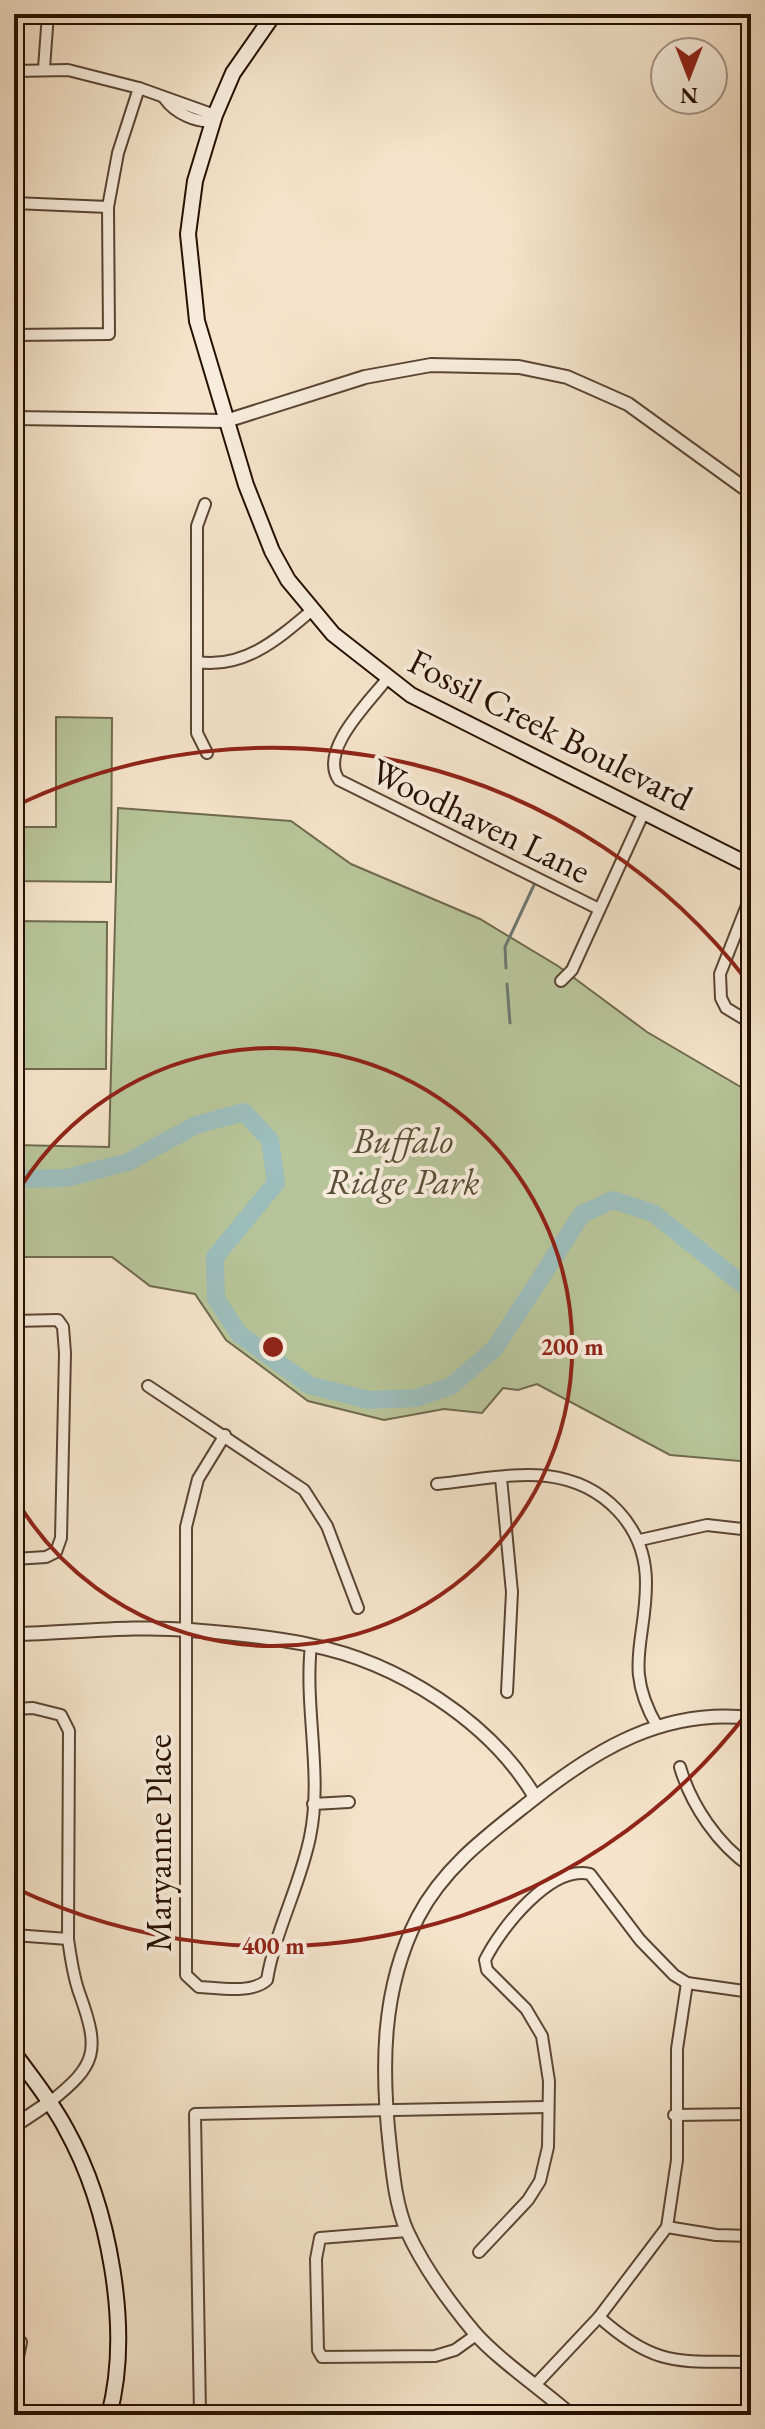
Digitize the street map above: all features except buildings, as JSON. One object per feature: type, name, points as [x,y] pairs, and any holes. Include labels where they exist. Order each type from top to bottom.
[{"type":"main road","name":"Fossil Creek Boulevard","points":[[274,14],[233,73],[212,121],[189,211],[189,272],[197,321],[246,485],[272,551],[311,611],[345,645],[411,695],[751,866]]},
{"type":"main road","points":[[14,2053],[50,2102],[72,2139],[99,2212],[113,2281],[118,2341],[109,2415]]},
{"type":"street","points":[[44,68],[48,14]]},
{"type":"street","points":[[14,71],[44,68],[68,70],[139,88],[209,113],[212,121]]},
{"type":"street","points":[[14,335],[109,334],[108,207],[118,153],[139,88]]},
{"type":"street","points":[[14,203],[108,207]]},
{"type":"street","points":[[14,418],[226,421],[365,377],[431,365],[519,367],[567,377],[628,404],[751,493]]},
{"type":"street","points":[[205,504],[197,526],[197,733],[207,753]]},
{"type":"street","points":[[197,662],[231,662],[256,653],[311,611]]},
{"type":"street","name":"Woodhaven Lane","points":[[387,679],[337,745],[333,765],[339,780],[599,909]]},
{"type":"street","points":[[561,981],[572,970],[644,812]]},
{"type":"street","points":[[751,895],[719,982],[726,1008],[751,1023]]},
{"type":"street","points":[[14,1321],[58,1320],[63,1327],[65,1353],[61,1538],[56,1552],[46,1557],[14,1559]]},
{"type":"street","points":[[148,1386],[278,1470],[313,1501],[327,1526],[358,1608]]},
{"type":"street","name":"Maryanne Place","points":[[225,1435],[198,1479],[189,1508],[186,1975],[193,1985],[242,1988],[259,1986],[267,1980],[310,1837],[313,1804],[308,1703],[311,1645]]},
{"type":"street","points":[[437,1484],[544,1476],[577,1484],[609,1503],[640,1540],[646,1583],[637,1667],[644,1703],[657,1726]]},
{"type":"street","points":[[501,1478],[512,1592],[507,1692]]},
{"type":"street","points":[[640,1540],[707,1525],[751,1530]]},
{"type":"street","points":[[14,1634],[188,1630],[311,1645],[391,1675],[461,1714],[514,1766],[535,1797]]},
{"type":"street","points":[[14,1709],[48,1710],[67,1722],[68,1939],[73,1971],[93,2036],[93,2051],[75,2082],[14,2126]]},
{"type":"street","points":[[571,2415],[476,2335],[407,2231],[394,2179],[386,2112],[384,2043],[394,1980],[418,1917],[463,1855],[587,1758],[614,1742],[657,1726],[697,1717],[751,1718]]},
{"type":"street","points":[[680,1767],[684,1782],[711,1828],[751,1867]]},
{"type":"street","points":[[313,1804],[349,1802]]},
{"type":"street","points":[[479,2252],[514,2217],[540,2181],[548,2147],[549,2081],[542,2036],[526,2009],[487,1970],[485,1960],[510,1923],[539,1893],[568,1874],[590,1874],[640,1940],[674,1975],[687,1983],[751,1992]]},
{"type":"street","points":[[14,1935],[68,1939]]},
{"type":"street","points":[[536,2384],[599,2317],[667,2227],[677,2160],[674,2115],[677,2049],[687,1983]]},
{"type":"street","points":[[200,2415],[195,2114],[212,2111],[386,2112],[547,2107]]},
{"type":"street","points":[[674,2115],[751,2114]]},
{"type":"street","points":[[667,2227],[716,2235],[751,2236]]},
{"type":"street","points":[[407,2231],[320,2238],[316,2259],[318,2350],[322,2357],[435,2356],[447,2354],[476,2335]]},
{"type":"street","points":[[599,2317],[636,2348],[653,2356],[671,2361],[751,2362]]},
{"type":"street","points":[[14,2377],[21,2342]]},
{"type":"green space","points":[[56,717],[112,718],[111,882],[14,881],[14,827],[56,827]]},
{"type":"green space","name":"Buffalo Ridge Park","points":[[118,808],[291,821],[351,864],[480,919],[558,966],[647,1032],[751,1093],[751,1462],[670,1455],[537,1384],[518,1390],[503,1388],[482,1413],[444,1409],[384,1420],[308,1401],[226,1340],[195,1294],[150,1286],[112,1257],[14,1257],[14,1145],[109,1147]]},
{"type":"green space","points":[[14,921],[107,922],[106,1069],[14,1069]]},
{"type":"waterway","points":[[506,968],[505,947],[534,885]]},
{"type":"waterway","points":[[507,984],[510,1023]]},
{"type":"waterway","points":[[14,1179],[67,1178],[128,1162],[196,1125],[244,1112],[270,1140],[276,1183],[215,1257],[216,1299],[239,1334],[309,1385],[369,1400],[416,1398],[451,1386],[495,1348],[582,1214],[613,1200],[653,1213],[751,1291]]}]
